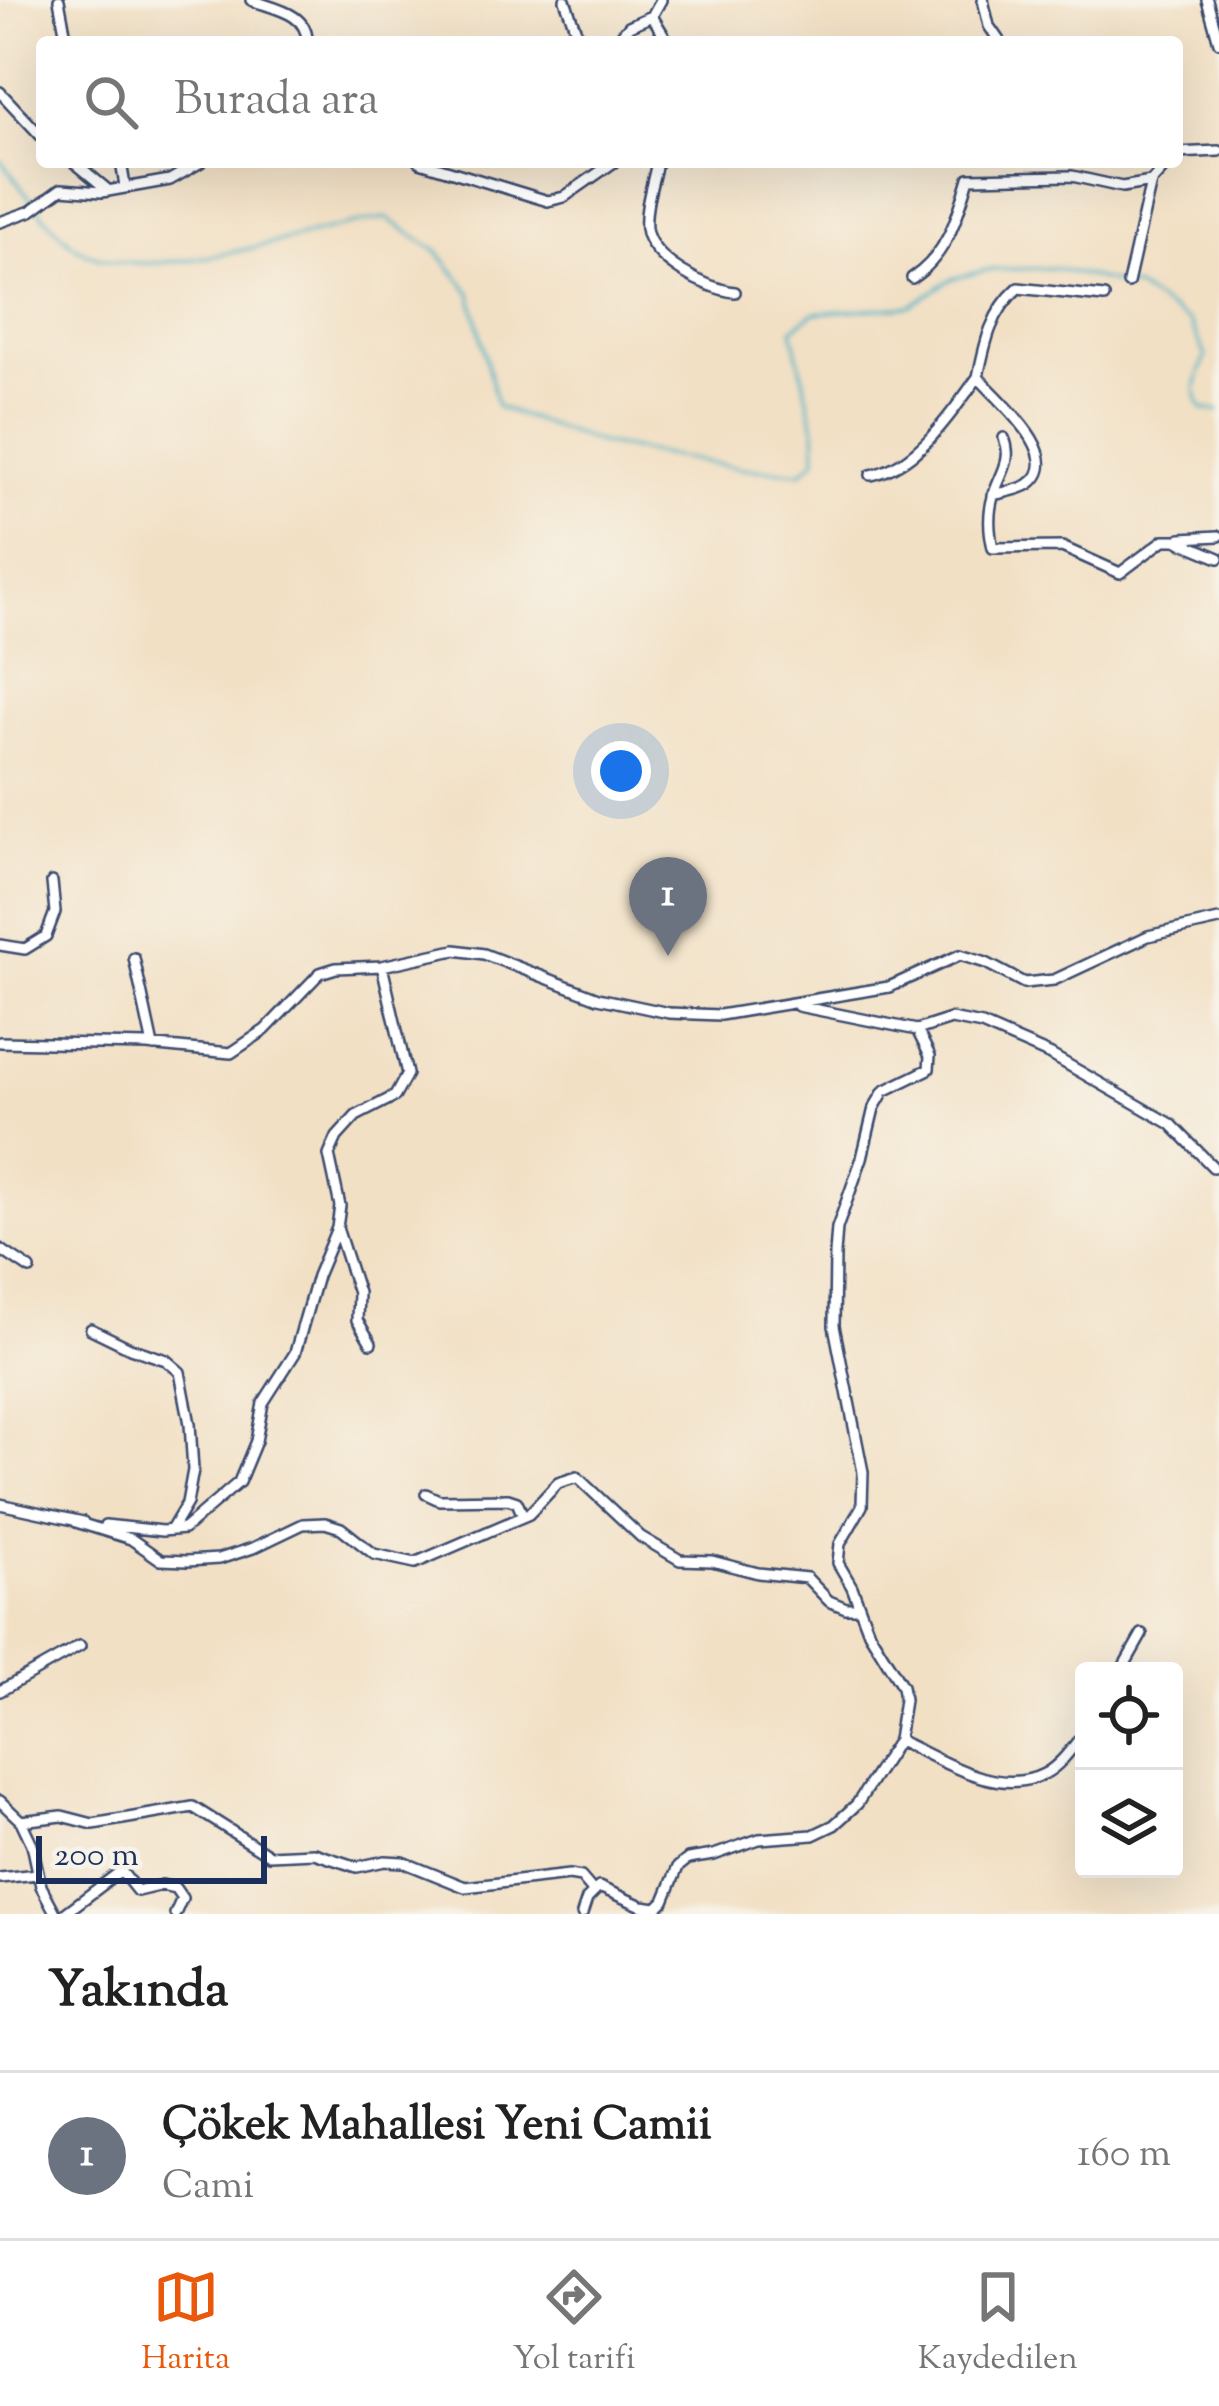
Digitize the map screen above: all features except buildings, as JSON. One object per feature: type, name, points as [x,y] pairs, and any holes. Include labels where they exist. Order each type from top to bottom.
[{"type":"street","points":[[59,0],[67,36]]},
{"type":"street","points":[[251,0],[300,18],[308,36]]},
{"type":"street","points":[[565,0],[578,36]]},
{"type":"street","points":[[620,36],[629,26],[652,16],[661,0]]},
{"type":"street","points":[[982,0],[996,36]]},
{"type":"street","points":[[1207,0],[1219,42]]},
{"type":"street","points":[[652,16],[664,36]]},
{"type":"street","points":[[0,92],[36,131]]},
{"type":"street","points":[[1183,156],[1219,152]]},
{"type":"street","points":[[82,168],[109,190]]},
{"type":"street","points":[[122,168],[125,187]]},
{"type":"street","points":[[0,222],[31,211],[66,188],[109,190],[170,180],[191,168]]},
{"type":"street","points":[[440,168],[548,201],[564,197],[605,168]]},
{"type":"street","points":[[656,168],[645,224],[650,244],[713,290],[735,292]]},
{"type":"street","points":[[1128,283],[1151,182],[1166,168]]},
{"type":"street","points":[[912,278],[925,270],[952,230],[969,178],[1072,176],[1122,187],[1151,182]]},
{"type":"street","points":[[871,476],[926,441],[978,377],[992,320],[1018,288],[1104,297]]},
{"type":"street","points":[[978,377],[1030,433],[1041,454],[1040,473],[1029,485],[993,495]]},
{"type":"street","points":[[1004,438],[1007,464],[993,495],[989,531],[993,548],[1062,547],[1120,573],[1155,544],[1219,536]]},
{"type":"street","points":[[1175,540],[1219,558]]},
{"type":"street","points":[[0,945],[25,949],[46,936],[55,912],[52,882]]},
{"type":"street","points":[[0,1042],[231,1053],[265,1030],[320,973],[382,967],[455,950],[484,954],[598,998],[668,1013],[720,1015],[889,987],[960,955],[1024,983],[1054,980],[1148,936],[1219,920]]},
{"type":"street","points":[[134,958],[153,1046]]},
{"type":"street","points":[[76,1522],[184,1529],[239,1481],[248,1465],[263,1402],[296,1353],[317,1276],[337,1228],[340,1206],[329,1155],[337,1137],[356,1116],[395,1096],[407,1075],[382,967]]},
{"type":"street","points":[[793,1005],[917,1030],[951,1019],[982,1024],[1051,1055],[1171,1124],[1214,1164]]},
{"type":"street","points":[[582,1914],[599,1887],[657,1908],[678,1867],[688,1859],[759,1839],[813,1835],[834,1825],[857,1804],[898,1740],[902,1685],[869,1632],[838,1563],[840,1544],[862,1506],[863,1472],[834,1326],[837,1228],[874,1108],[884,1091],[929,1069],[930,1056],[917,1030]]},
{"type":"street","points":[[337,1228],[358,1293],[357,1319],[371,1343]]},
{"type":"street","points":[[0,1250],[30,1269]]},
{"type":"street","points":[[91,1329],[166,1360],[180,1372],[193,1470],[187,1503],[171,1530]]},
{"type":"street","points":[[0,1504],[130,1540],[161,1560],[219,1558],[303,1524],[325,1523],[341,1528],[374,1554],[415,1563],[524,1516],[558,1483],[577,1477],[640,1537],[680,1561],[712,1561],[758,1573],[807,1578],[829,1601],[860,1608]]},
{"type":"street","points":[[425,1495],[439,1500],[508,1499],[517,1502],[524,1516]]},
{"type":"street","points":[[1126,1662],[1142,1634]]},
{"type":"street","points":[[0,1691],[80,1646]]},
{"type":"street","points":[[898,1740],[980,1778],[1019,1781],[1045,1774],[1075,1742]]},
{"type":"street","points":[[0,1801],[21,1821],[38,1874],[60,1914],[121,1871],[137,1891],[162,1885],[175,1888],[182,1898],[175,1914]]},
{"type":"street","points":[[21,1821],[62,1816],[93,1824],[193,1807],[269,1856],[314,1852],[357,1867],[403,1862],[465,1887],[569,1875],[581,1877],[593,1891]]},
{"type":"street","points":[[0,1878],[38,1874]]},
{"type":"waterway","points":[[0,160],[62,235],[100,258],[179,261],[387,218],[437,251],[471,293],[497,407],[603,444],[739,468],[802,472],[816,459],[815,429],[792,329],[814,313],[910,306],[951,279],[987,270],[1053,268],[1136,288],[1190,322],[1206,356],[1197,396],[1203,409],[1219,411]]},
{"type":"place","name":"Çökek Mahallesi Yeni Camii","points":[[668,956]]}]
